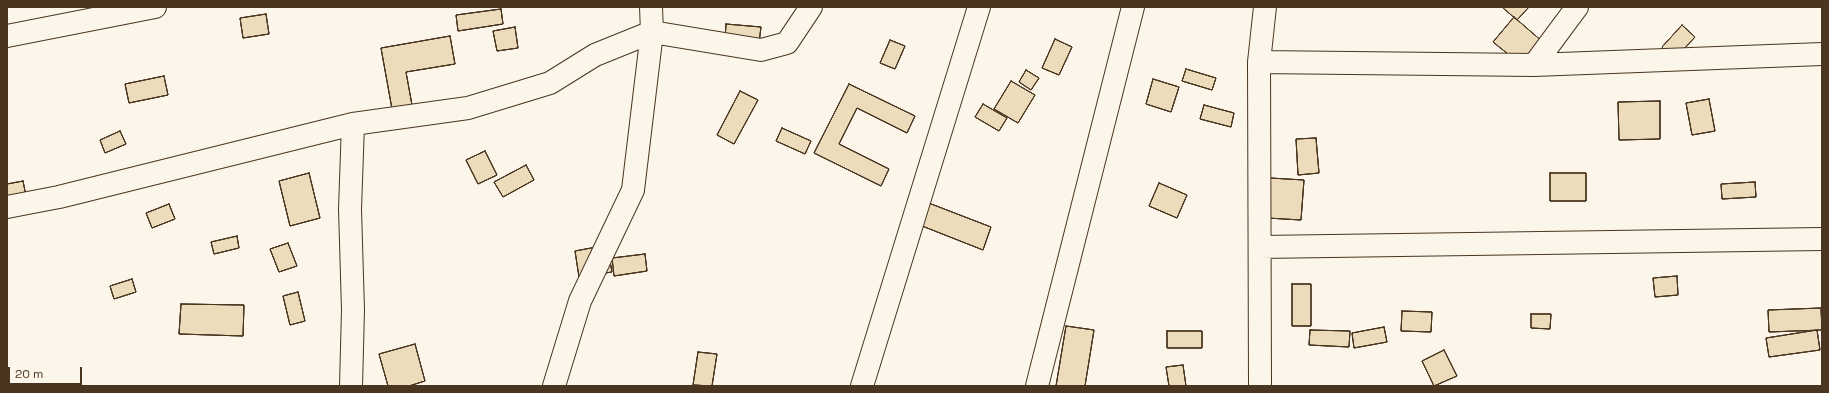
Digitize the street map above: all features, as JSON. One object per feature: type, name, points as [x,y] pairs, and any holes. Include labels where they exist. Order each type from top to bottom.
[{"type":"street","points":[[7,36],[155,7]]},
{"type":"street","points":[[554,386],[580,301],[633,190],[652,32],[651,7]]},
{"type":"street","points":[[7,207],[59,197],[353,124],[468,108],[550,83],[596,55],[652,32],[761,50],[787,43],[811,7]]},
{"type":"street","points":[[862,386],[979,7]]},
{"type":"street","points":[[1037,386],[1133,7]]},
{"type":"street","points":[[1260,386],[1259,62],[1265,7]]},
{"type":"street","points":[[1534,66],[1577,7]]},
{"type":"street","points":[[1259,62],[1534,66],[1822,54]]},
{"type":"street","points":[[350,386],[353,310],[350,209],[353,124]]},
{"type":"street","points":[[1260,246],[1822,240]]},
{"type":"building","points":[[1529,7],[1517,20],[1503,8]]},
{"type":"building","points":[[1529,7],[1517,20],[1503,8]]},
{"type":"building","points":[[1529,7],[1517,20],[1503,8]]},
{"type":"building","points":[[501,9],[503,24],[458,31],[456,15]]},
{"type":"building","points":[[501,9],[503,24],[458,31],[456,15]]},
{"type":"building","points":[[501,9],[503,24],[458,31],[456,15]]},
{"type":"building","points":[[266,14],[269,34],[243,38],[240,18]]},
{"type":"building","points":[[266,14],[269,34],[243,38],[240,18]]},
{"type":"building","points":[[266,14],[269,34],[243,38],[240,18]]},
{"type":"building","points":[[1514,17],[1544,43],[1524,67],[1493,42]]},
{"type":"building","points":[[1514,17],[1544,43],[1524,67],[1493,42]]},
{"type":"building","points":[[1514,17],[1544,43],[1524,67],[1493,42]]},
{"type":"building","points":[[726,24],[761,27],[759,43],[725,40]]},
{"type":"building","points":[[726,24],[761,27],[759,43],[725,40]]},
{"type":"building","points":[[726,24],[761,27],[759,43],[725,40]]},
{"type":"building","points":[[1682,25],[1695,37],[1674,60],[1662,47]]},
{"type":"building","points":[[1682,25],[1695,37],[1674,60],[1662,47]]},
{"type":"building","points":[[1682,25],[1695,37],[1674,60],[1662,47]]},
{"type":"building","points":[[515,27],[518,48],[497,51],[493,31]]},
{"type":"building","points":[[515,27],[518,48],[497,51],[493,31]]},
{"type":"building","points":[[515,27],[518,48],[497,51],[493,31]]},
{"type":"building","points":[[450,36],[455,64],[406,72],[412,105],[392,109],[381,48]]},
{"type":"building","points":[[450,36],[455,64],[406,72],[412,105],[392,109],[381,48]]},
{"type":"building","points":[[450,36],[455,64],[406,72],[412,105],[392,109],[381,48]]},
{"type":"building","points":[[1055,39],[1072,47],[1059,75],[1042,68]]},
{"type":"building","points":[[1055,39],[1072,47],[1059,75],[1042,68]]},
{"type":"building","points":[[1055,39],[1072,47],[1059,75],[1042,68]]},
{"type":"building","points":[[890,40],[905,46],[895,69],[880,63]]},
{"type":"building","points":[[890,40],[905,46],[895,69],[880,63]]},
{"type":"building","points":[[890,40],[905,46],[895,69],[880,63]]},
{"type":"building","points":[[1186,69],[1216,78],[1212,90],[1182,81]]},
{"type":"building","points":[[1186,69],[1216,78],[1212,90],[1182,81]]},
{"type":"building","points":[[1186,69],[1216,78],[1212,90],[1182,81]]},
{"type":"building","points":[[1026,70],[1039,78],[1031,90],[1019,82]]},
{"type":"building","points":[[1026,70],[1039,78],[1031,90],[1019,82]]},
{"type":"building","points":[[1026,70],[1039,78],[1031,90],[1019,82]]},
{"type":"building","points":[[164,76],[168,95],[129,103],[125,84]]},
{"type":"building","points":[[164,76],[168,95],[129,103],[125,84]]},
{"type":"building","points":[[164,76],[168,95],[129,103],[125,84]]},
{"type":"building","points":[[1153,79],[1179,87],[1171,112],[1146,104]]},
{"type":"building","points":[[1153,79],[1179,87],[1171,112],[1146,104]]},
{"type":"building","points":[[1153,79],[1179,87],[1171,112],[1146,104]]},
{"type":"building","points":[[1011,81],[1035,95],[1018,123],[994,109]]},
{"type":"building","points":[[1011,81],[1035,95],[1018,123],[994,109]]},
{"type":"building","points":[[1011,81],[1035,95],[1018,123],[994,109]]},
{"type":"building","points":[[849,84],[915,116],[907,133],[857,108],[839,144],[889,169],[881,186],[814,153]]},
{"type":"building","points":[[849,84],[915,116],[907,133],[857,108],[839,144],[889,169],[881,186],[814,153]]},
{"type":"building","points":[[849,84],[915,116],[907,133],[857,108],[839,144],[889,169],[881,186],[814,153]]},
{"type":"building","points":[[740,91],[758,100],[734,144],[717,135]]},
{"type":"building","points":[[740,91],[758,100],[734,144],[717,135]]},
{"type":"building","points":[[740,91],[758,100],[734,144],[717,135]]},
{"type":"building","points":[[1709,99],[1715,131],[1692,135],[1686,103]]},
{"type":"building","points":[[1709,99],[1715,131],[1692,135],[1686,103]]},
{"type":"building","points":[[1709,99],[1715,131],[1692,135],[1686,103]]},
{"type":"building","points":[[1660,101],[1660,139],[1619,140],[1618,102]]},
{"type":"building","points":[[1660,101],[1660,139],[1619,140],[1618,102]]},
{"type":"building","points":[[1660,101],[1660,139],[1619,140],[1618,102]]},
{"type":"building","points":[[983,104],[1007,118],[999,131],[975,117]]},
{"type":"building","points":[[983,104],[1007,118],[999,131],[975,117]]},
{"type":"building","points":[[983,104],[1007,118],[999,131],[975,117]]},
{"type":"building","points":[[1204,105],[1234,113],[1231,127],[1200,119]]},
{"type":"building","points":[[1204,105],[1234,113],[1231,127],[1200,119]]},
{"type":"building","points":[[1204,105],[1234,113],[1231,127],[1200,119]]},
{"type":"building","points":[[782,128],[811,141],[805,154],[776,141]]},
{"type":"building","points":[[782,128],[811,141],[805,154],[776,141]]},
{"type":"building","points":[[782,128],[811,141],[805,154],[776,141]]},
{"type":"building","points":[[120,131],[126,144],[105,153],[100,140]]},
{"type":"building","points":[[120,131],[126,144],[105,153],[100,140]]},
{"type":"building","points":[[120,131],[126,144],[105,153],[100,140]]},
{"type":"building","points":[[1316,138],[1319,173],[1298,175],[1296,139]]},
{"type":"building","points":[[1316,138],[1319,173],[1298,175],[1296,139]]},
{"type":"building","points":[[1316,138],[1319,173],[1298,175],[1296,139]]},
{"type":"building","points":[[485,151],[497,175],[478,184],[466,160]]},
{"type":"building","points":[[485,151],[497,175],[478,184],[466,160]]},
{"type":"building","points":[[485,151],[497,175],[478,184],[466,160]]},
{"type":"building","points":[[526,165],[534,180],[503,197],[494,182]]},
{"type":"building","points":[[526,165],[534,180],[503,197],[494,182]]},
{"type":"building","points":[[526,165],[534,180],[503,197],[494,182]]},
{"type":"building","points":[[309,173],[320,218],[290,226],[279,181]]},
{"type":"building","points":[[309,173],[320,218],[290,226],[279,181]]},
{"type":"building","points":[[309,173],[320,218],[290,226],[279,181]]},
{"type":"building","points":[[1550,173],[1586,173],[1586,201],[1550,201]]},
{"type":"building","points":[[1550,173],[1586,173],[1586,201],[1550,201]]},
{"type":"building","points":[[1550,173],[1586,173],[1586,201],[1550,201]]},
{"type":"building","points":[[1270,178],[1304,180],[1301,220],[1267,218]]},
{"type":"building","points":[[1270,178],[1304,180],[1301,220],[1267,218]]},
{"type":"building","points":[[1270,178],[1304,180],[1301,220],[1267,218]]},
{"type":"building","points":[[23,181],[26,196],[7,199],[7,184]]},
{"type":"building","points":[[23,181],[26,196],[7,199],[7,184]]},
{"type":"building","points":[[23,181],[26,196],[7,199],[7,184]]},
{"type":"building","points":[[1755,182],[1756,197],[1722,199],[1721,184]]},
{"type":"building","points":[[1755,182],[1756,197],[1722,199],[1721,184]]},
{"type":"building","points":[[1755,182],[1756,197],[1722,199],[1721,184]]},
{"type":"building","points":[[1159,183],[1187,195],[1177,218],[1149,206]]},
{"type":"building","points":[[1159,183],[1187,195],[1177,218],[1149,206]]},
{"type":"building","points":[[1159,183],[1187,195],[1177,218],[1149,206]]},
{"type":"building","points":[[926,202],[991,227],[983,250],[917,224]]},
{"type":"building","points":[[926,202],[991,227],[983,250],[917,224]]},
{"type":"building","points":[[926,202],[991,227],[983,250],[917,224]]},
{"type":"building","points":[[169,204],[175,219],[152,228],[146,213]]},
{"type":"building","points":[[169,204],[175,219],[152,228],[146,213]]},
{"type":"building","points":[[169,204],[175,219],[152,228],[146,213]]},
{"type":"building","points":[[237,236],[239,248],[214,254],[211,242]]},
{"type":"building","points":[[237,236],[239,248],[214,254],[211,242]]},
{"type":"building","points":[[237,236],[239,248],[214,254],[211,242]]},
{"type":"building","points":[[288,243],[297,266],[279,272],[270,249]]},
{"type":"building","points":[[288,243],[297,266],[279,272],[270,249]]},
{"type":"building","points":[[288,243],[297,266],[279,272],[270,249]]},
{"type":"building","points":[[607,245],[612,272],[579,277],[575,251]]},
{"type":"building","points":[[607,245],[612,272],[579,277],[575,251]]},
{"type":"building","points":[[607,245],[612,272],[579,277],[575,251]]},
{"type":"building","points":[[645,254],[647,271],[614,276],[612,258]]},
{"type":"building","points":[[645,254],[647,271],[614,276],[612,258]]},
{"type":"building","points":[[645,254],[647,271],[614,276],[612,258]]},
{"type":"building","points":[[1677,276],[1678,295],[1655,297],[1653,278]]},
{"type":"building","points":[[1677,276],[1678,295],[1655,297],[1653,278]]},
{"type":"building","points":[[1677,276],[1678,295],[1655,297],[1653,278]]},
{"type":"building","points":[[132,279],[136,292],[114,299],[110,286]]},
{"type":"building","points":[[132,279],[136,292],[114,299],[110,286]]},
{"type":"building","points":[[132,279],[136,292],[114,299],[110,286]]},
{"type":"building","points":[[1292,284],[1311,284],[1311,326],[1292,326]]},
{"type":"building","points":[[1292,284],[1311,284],[1311,326],[1292,326]]},
{"type":"building","points":[[1292,284],[1311,284],[1311,326],[1292,326]]},
{"type":"building","points":[[298,292],[305,321],[290,325],[283,296]]},
{"type":"building","points":[[298,292],[305,321],[290,325],[283,296]]},
{"type":"building","points":[[298,292],[305,321],[290,325],[283,296]]},
{"type":"building","points":[[181,304],[244,305],[243,336],[179,334]]},
{"type":"building","points":[[181,304],[244,305],[243,336],[179,334]]},
{"type":"building","points":[[181,304],[244,305],[243,336],[179,334]]},
{"type":"building","points":[[1821,308],[1822,330],[1769,332],[1768,310]]},
{"type":"building","points":[[1821,308],[1822,330],[1769,332],[1768,310]]},
{"type":"building","points":[[1821,308],[1822,330],[1769,332],[1768,310]]},
{"type":"building","points":[[1402,311],[1432,312],[1431,332],[1401,331]]},
{"type":"building","points":[[1402,311],[1432,312],[1431,332],[1401,331]]},
{"type":"building","points":[[1402,311],[1432,312],[1431,332],[1401,331]]},
{"type":"building","points":[[1531,314],[1551,314],[1550,329],[1531,328]]},
{"type":"building","points":[[1531,314],[1551,314],[1550,329],[1531,328]]},
{"type":"building","points":[[1531,314],[1551,314],[1550,329],[1531,328]]},
{"type":"building","points":[[1066,326],[1094,330],[1085,386],[1056,386]]},
{"type":"building","points":[[1066,326],[1094,330],[1085,386],[1056,386]]},
{"type":"building","points":[[1066,326],[1094,330],[1085,386],[1056,386]]},
{"type":"building","points":[[1384,327],[1387,342],[1354,348],[1352,333]]},
{"type":"building","points":[[1384,327],[1387,342],[1354,348],[1352,333]]},
{"type":"building","points":[[1384,327],[1387,342],[1354,348],[1352,333]]},
{"type":"building","points":[[1310,330],[1350,331],[1349,347],[1309,345]]},
{"type":"building","points":[[1310,330],[1350,331],[1349,347],[1309,345]]},
{"type":"building","points":[[1310,330],[1350,331],[1349,347],[1309,345]]},
{"type":"building","points":[[1817,330],[1820,350],[1769,357],[1766,338]]},
{"type":"building","points":[[1817,330],[1820,350],[1769,357],[1766,338]]},
{"type":"building","points":[[1817,330],[1820,350],[1769,357],[1766,338]]},
{"type":"building","points":[[1167,331],[1202,331],[1202,348],[1167,348]]},
{"type":"building","points":[[1167,331],[1202,331],[1202,348],[1167,348]]},
{"type":"building","points":[[1167,331],[1202,331],[1202,348],[1167,348]]},
{"type":"building","points":[[415,344],[425,381],[409,386],[388,386],[379,354]]},
{"type":"building","points":[[415,344],[425,381],[409,386],[388,386],[379,354]]},
{"type":"building","points":[[415,344],[425,381],[409,386],[388,386],[379,354]]},
{"type":"building","points":[[1444,350],[1457,376],[1434,386],[1422,361]]},
{"type":"building","points":[[1444,350],[1457,376],[1434,386],[1422,361]]},
{"type":"building","points":[[1444,350],[1457,376],[1434,386],[1422,361]]},
{"type":"building","points":[[698,352],[717,354],[712,386],[693,385]]},
{"type":"building","points":[[698,352],[717,354],[712,386],[693,385]]},
{"type":"building","points":[[698,352],[717,354],[712,386],[693,385]]},
{"type":"building","points":[[1183,365],[1186,386],[1169,386],[1166,367]]},
{"type":"building","points":[[1183,365],[1186,386],[1169,386],[1166,367]]},
{"type":"building","points":[[1183,365],[1186,386],[1169,386],[1166,367]]}]
